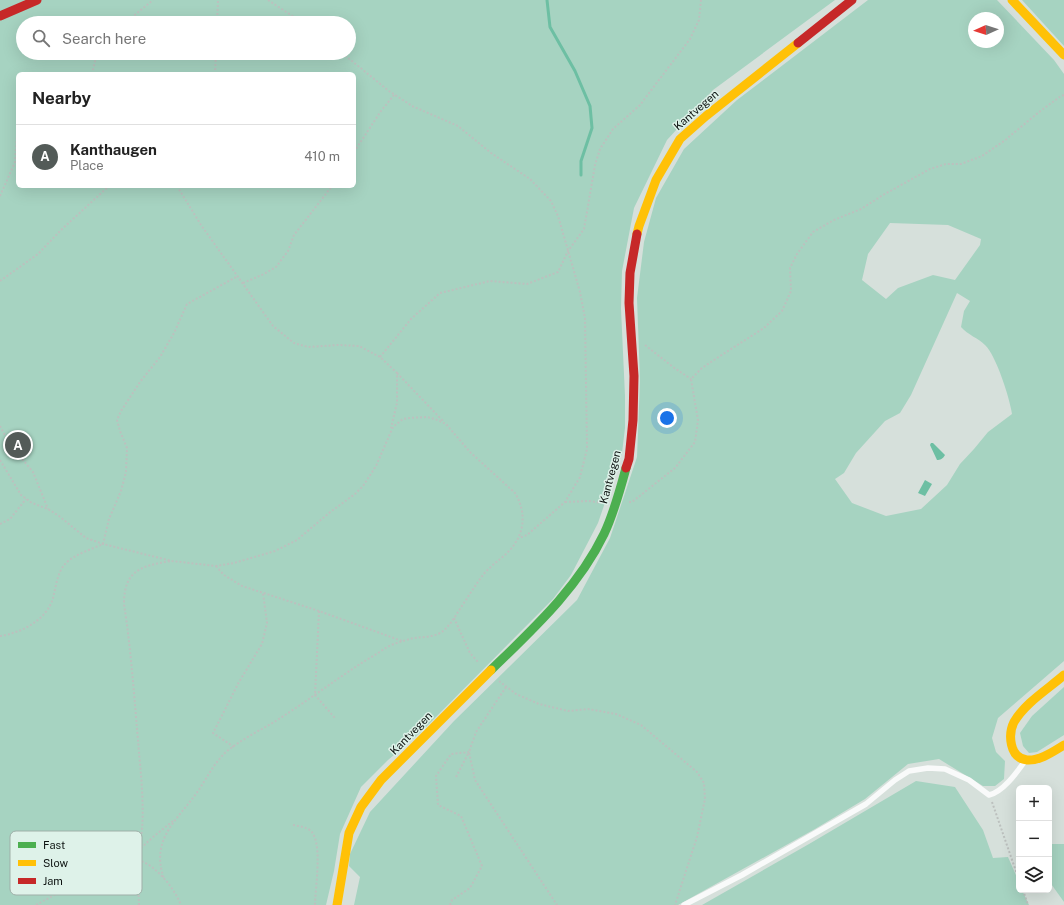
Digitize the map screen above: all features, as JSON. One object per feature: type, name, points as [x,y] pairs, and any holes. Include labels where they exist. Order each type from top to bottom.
[{"type":"street","points":[[0,16],[37,0]]},
{"type":"street","name":"Kantvegen","points":[[336,905],[349,833],[361,807],[381,780],[408,752],[546,616],[590,560],[604,534],[615,506],[629,459],[633,420],[634,376],[629,303],[630,273],[639,226],[656,180],[680,139],[712,111],[852,0]]},
{"type":"street","points":[[1012,0],[1064,55]]},
{"type":"street","points":[[1064,675],[1020,714],[1014,722],[1010,733],[1010,740],[1016,755],[1026,760],[1038,758],[1064,745]]},
{"type":"lane","points":[[684,905],[742,875],[866,804],[894,780],[909,771],[928,768],[945,769],[969,780],[989,795],[996,793],[1015,774],[1026,760]]},
{"type":"path","points":[[134,16],[153,0]]},
{"type":"path","points":[[217,16],[218,0]]},
{"type":"path","points":[[268,0],[292,16]]},
{"type":"path","points":[[380,357],[411,319],[440,293],[490,281],[527,284],[558,272],[568,251],[584,229],[595,165],[600,149],[613,129],[640,105],[690,40],[699,20],[701,0]]},
{"type":"path","points":[[92,72],[95,60]]},
{"type":"path","points":[[215,72],[216,60]]},
{"type":"path","points":[[351,60],[394,94],[412,106],[458,126],[491,153],[530,179],[551,201],[558,216],[580,292],[585,318],[586,449],[580,477],[565,502],[527,535],[519,538]]},
{"type":"path","points":[[356,149],[394,94]]},
{"type":"path","points":[[691,379],[702,368],[764,328],[782,311],[791,291],[790,268],[797,254],[813,232],[834,220],[861,209],[930,168],[946,164],[961,164],[982,156],[1004,141],[1039,112],[1061,96],[1064,96]]},
{"type":"path","points":[[0,196],[6,186],[15,162],[16,147]]},
{"type":"path","points":[[0,281],[38,254],[61,230],[107,188]]},
{"type":"path","points":[[142,847],[175,819],[193,799],[218,760],[226,752],[271,725],[364,662],[391,646],[402,641],[438,634],[450,624],[484,574],[508,552],[519,538],[522,530],[523,514],[519,500],[515,493],[470,452],[446,424],[380,357],[360,346],[338,345],[308,347],[294,343],[273,326],[201,225],[178,188]]},
{"type":"path","points":[[243,283],[276,267],[288,251],[294,234],[330,188]]},
{"type":"path","points":[[103,544],[109,519],[121,491],[126,472],[127,448],[117,420],[121,411],[140,382],[160,357],[174,333],[187,304],[238,276]]},
{"type":"path","points":[[565,502],[589,501],[615,506],[632,502],[675,468],[695,442],[698,420],[691,379],[672,367],[644,343]]},
{"type":"path","points":[[390,432],[397,403],[397,373]]},
{"type":"path","points":[[0,460],[16,488],[26,499],[59,516],[86,538],[103,544],[145,553],[172,561],[216,566],[234,563],[275,551],[297,540],[329,512],[355,494],[363,486],[376,466],[393,426],[398,422],[409,418],[427,417],[446,424]]},
{"type":"path","points":[[0,426],[9,443],[33,472],[48,509]]},
{"type":"path","points":[[0,524],[10,519],[26,499]]},
{"type":"path","points":[[0,636],[19,631],[35,622],[46,612],[52,600],[55,583],[65,564],[78,555],[103,544]]},
{"type":"path","points":[[142,831],[141,774],[124,592],[130,577],[136,571],[152,564],[172,561]]},
{"type":"path","points":[[216,566],[224,575],[242,586],[319,611],[402,641]]},
{"type":"path","points":[[234,747],[213,733],[239,682],[262,644],[266,622],[263,593]]},
{"type":"path","points":[[319,611],[315,695],[335,718]]},
{"type":"path","points":[[454,618],[470,653],[488,672],[516,694],[539,704],[568,711],[588,709],[616,714],[641,725],[697,772],[704,783],[705,799],[697,837],[674,905]]},
{"type":"path","points":[[456,778],[469,752],[476,732],[506,687]]},
{"type":"path","points":[[450,905],[452,900],[470,888],[482,866],[462,816],[438,805],[436,776],[450,754],[469,752]]},
{"type":"path","points":[[469,752],[475,780],[557,905]]},
{"type":"path","points":[[989,795],[1016,872]]},
{"type":"path","points":[[164,879],[160,862],[161,845],[165,835],[175,819]]},
{"type":"path","points":[[293,825],[302,826],[311,832],[314,838],[318,865],[315,905]]},
{"type":"path","points":[[142,861],[151,866],[164,879],[181,905]]},
{"type":"path","points":[[1023,893],[1028,905]]},
{"type":"path","points":[[36,905],[54,895]]},
{"type":"path","points":[[139,895],[139,905]]},
{"type":"shaded area","points":[[0,0],[835,0],[713,90],[667,140],[634,208],[622,271],[621,309],[625,428],[622,453],[598,523],[571,575],[553,599],[422,731],[388,760],[361,787],[340,834],[334,871],[326,905],[0,905]]},
{"type":"shaded area","points":[[868,0],[997,0],[1054,60],[1064,74],[1064,661],[998,718],[992,738],[996,752],[1005,761],[1004,779],[995,786],[983,786],[939,759],[908,764],[865,799],[815,829],[678,905],[354,905],[360,877],[349,866],[350,854],[370,812],[454,721],[577,600],[610,538],[637,457],[640,381],[637,298],[644,242],[656,198],[684,149],[737,100]],"holes":[[[890,223],[948,225],[981,239],[980,245],[955,280],[933,275],[898,288],[886,299],[862,280],[868,254]],[[957,293],[970,301],[964,311],[961,327],[985,345],[994,358],[1002,378],[1012,414],[988,432],[960,464],[947,485],[921,509],[886,516],[852,503],[835,479],[844,473],[856,453],[885,421],[900,413],[911,395]]]},
{"type":"shaded area","points":[[1022,0],[1064,0],[1064,46]]},
{"type":"shaded area","points":[[933,443],[945,455],[942,458],[937,460],[930,445]]},
{"type":"shaded area","points":[[925,480],[932,484],[925,496],[918,493]]},
{"type":"shaded area","points":[[1064,687],[1064,735],[1037,752],[1029,753],[1023,746],[1020,733],[1032,716]]},
{"type":"shaded area","points":[[916,781],[955,787],[983,830],[993,858],[1008,857],[1016,875],[1016,893],[1023,893],[1029,905],[702,905]]},
{"type":"shaded area","points":[[1052,844],[1064,844],[1064,902],[1052,885]]},
{"type":"waterway","points":[[547,0],[550,27],[575,71],[590,106],[592,128],[581,161],[581,175]]},
{"type":"traffic: fast","points":[[491,670],[554,607],[581,572],[593,554],[608,526],[626,468]]},
{"type":"traffic: slow","points":[[1012,0],[1064,55]]},
{"type":"traffic: slow","points":[[637,234],[656,180],[680,139],[706,116],[798,43]]},
{"type":"traffic: slow","points":[[337,905],[349,833],[361,807],[381,780],[491,670]]},
{"type":"traffic: slow","points":[[1064,675],[1030,702],[1014,722],[1011,733],[1013,750],[1021,758],[1027,760],[1042,757],[1064,745]]},
{"type":"traffic: jam","points":[[0,16],[37,0]]},
{"type":"traffic: jam","points":[[798,43],[852,0]]},
{"type":"traffic: jam","points":[[626,468],[629,459],[633,420],[634,376],[629,303],[630,273],[637,234]]},
{"type":"place","name":"Kanthaugen","points":[[18,445]]}]
